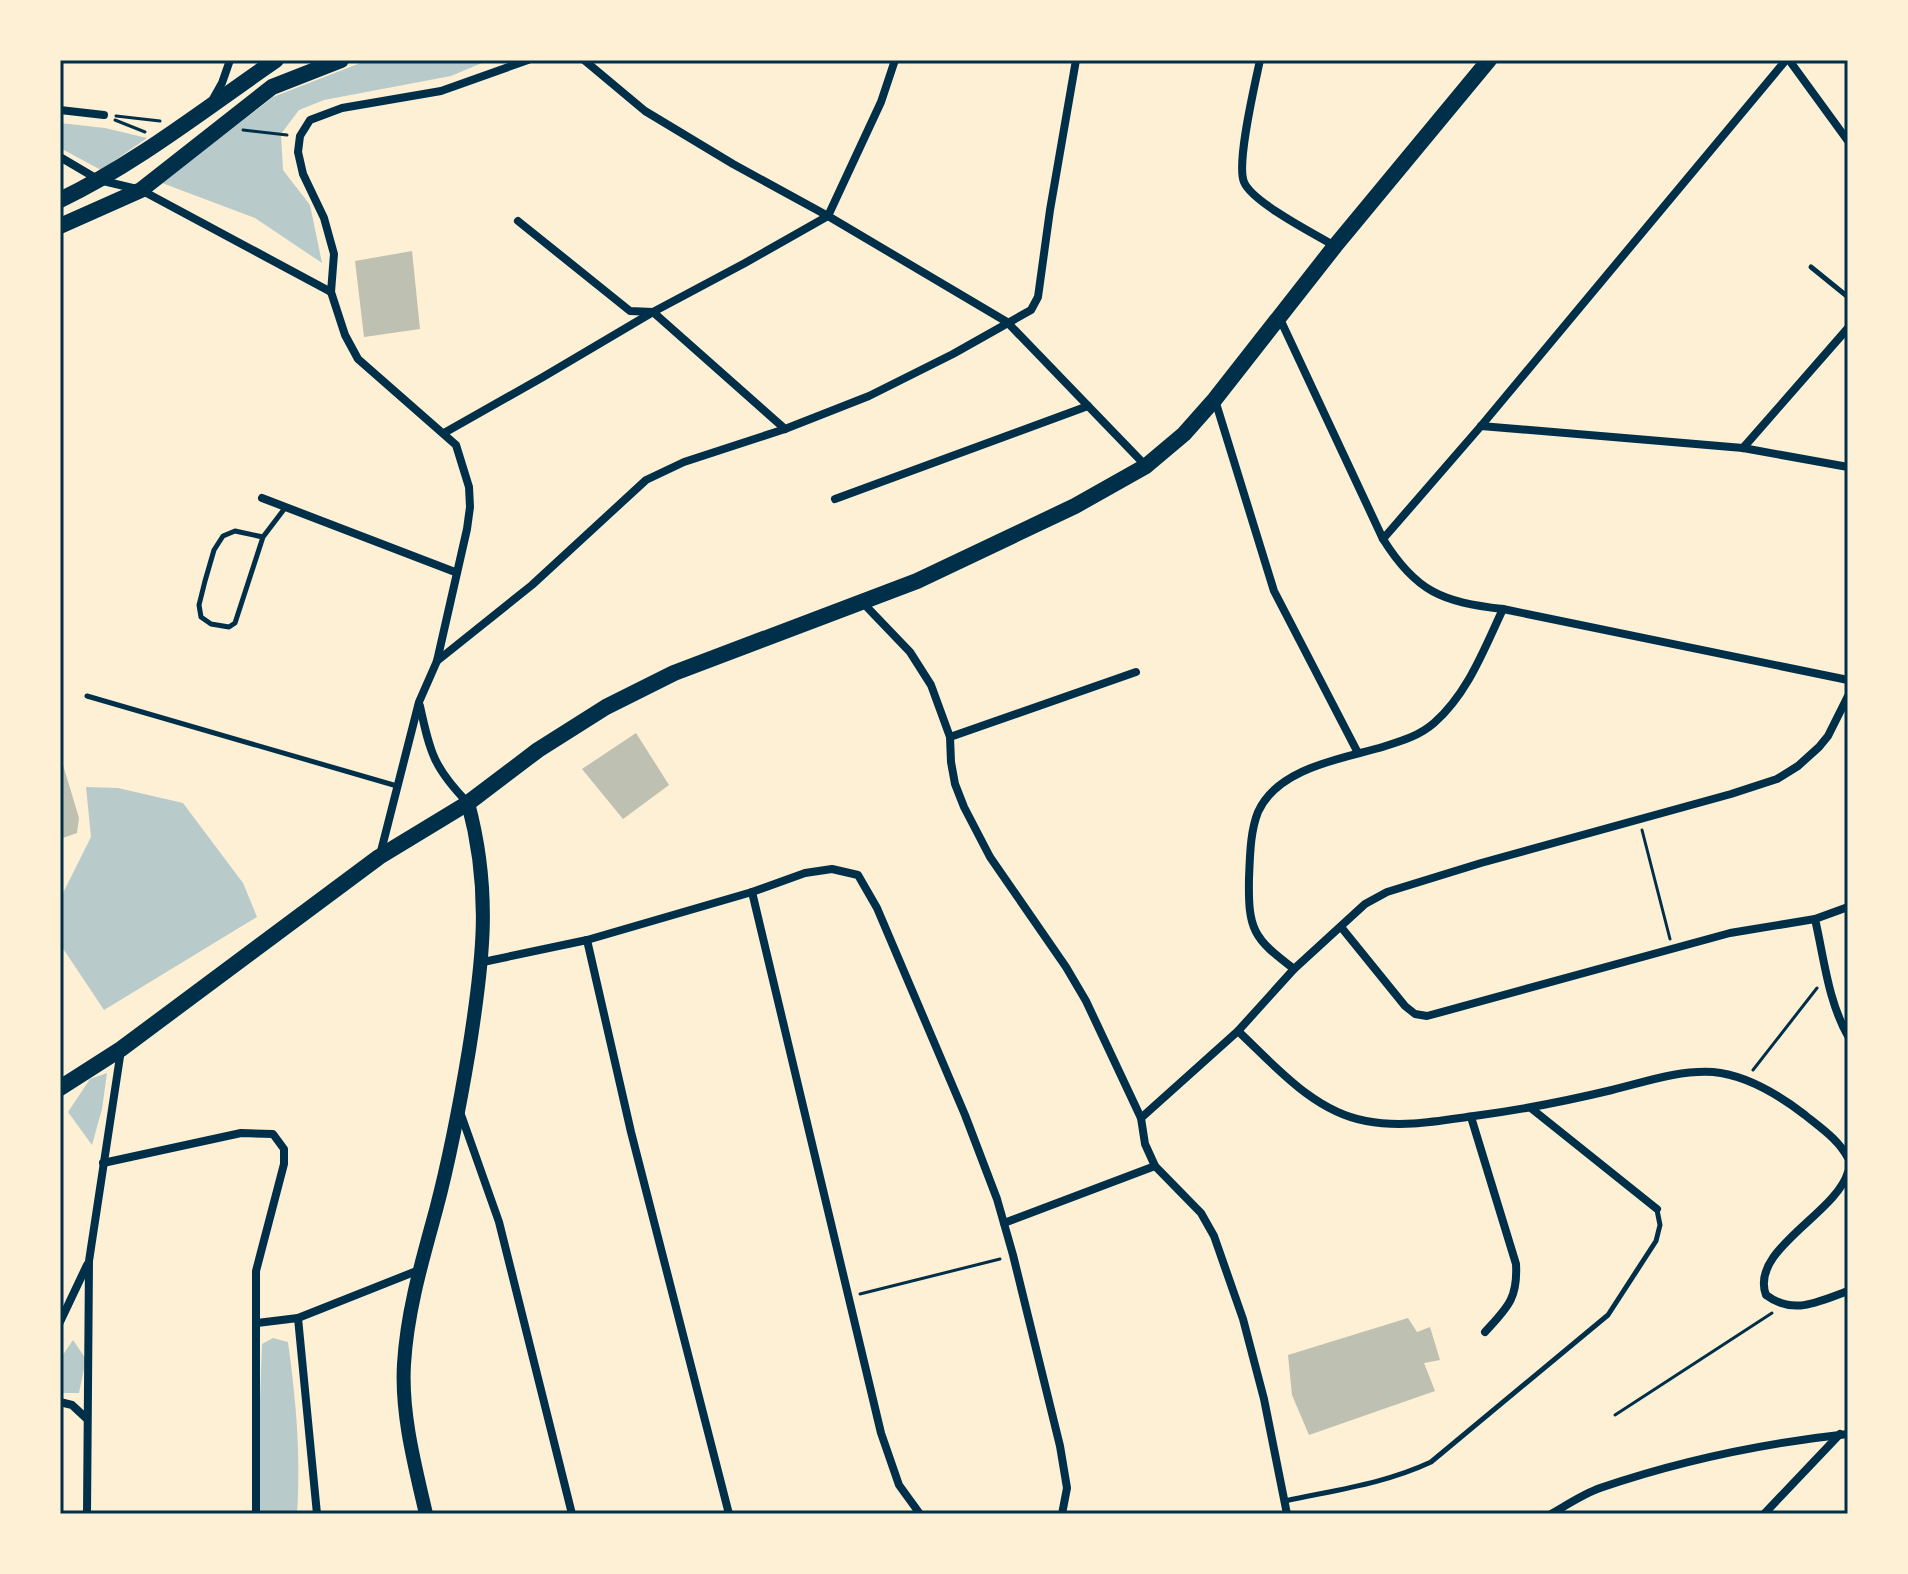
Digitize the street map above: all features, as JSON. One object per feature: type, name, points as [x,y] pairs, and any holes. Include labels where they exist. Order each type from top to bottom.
[{"type":"main road","points":[[60,200],[99,180],[158,142],[276,60]]},
{"type":"main road","points":[[60,226],[141,190],[272,87],[341,60]]},
{"type":"main road","points":[[60,1088],[121,1049],[379,857],[468,803],[538,750],[606,707],[674,673],[864,604],[917,581],[1075,506],[1146,466],[1184,434],[1215,399],[1335,246],[1489,60]]},
{"type":"street","points":[[209,106],[230,60]]},
{"type":"street","points":[[379,857],[419,702],[437,661],[467,529],[469,487],[456,445],[358,359],[345,335],[331,292],[334,254],[324,218],[303,174],[298,152],[300,136],[310,120],[342,108],[441,91],[528,60]]},
{"type":"street","points":[[584,60],[645,111],[1007,322],[1146,466]]},
{"type":"street","points":[[444,433],[653,312],[828,216],[881,102],[895,60]]},
{"type":"street","points":[[437,661],[532,585],[646,480],[684,462],[785,429],[869,396],[1031,310],[1038,297],[1076,60]]},
{"type":"street","points":[[1260,60],[1243,159],[1243,181],[1253,195],[1335,246]]},
{"type":"street","points":[[1383,539],[1787,60],[1848,141]]},
{"type":"street","points":[[60,110],[104,115]]},
{"type":"street","points":[[60,157],[99,180],[141,190],[331,292]]},
{"type":"street","points":[[518,221],[630,311],[653,312],[785,429]]},
{"type":"street","points":[[1280,318],[1383,539],[1401,566],[1417,581],[1439,595],[1464,604],[1503,609],[1848,680]]},
{"type":"street","points":[[1743,448],[1848,328]]},
{"type":"street","points":[[1215,399],[1274,591],[1358,753]]},
{"type":"street","points":[[835,499],[1088,406]]},
{"type":"street","points":[[1481,426],[1743,448],[1848,467]]},
{"type":"street","points":[[262,498],[455,572]]},
{"type":"street","points":[[864,604],[910,652],[931,685],[950,737],[955,784],[964,807],[990,857],[1086,1001],[1141,1118],[1145,1144],[1155,1166],[1201,1213],[1214,1236],[1243,1319],[1264,1399],[1287,1514]]},
{"type":"street","points":[[1294,969],[1258,939],[1251,924],[1249,869],[1252,833],[1259,811],[1271,793],[1292,777],[1318,765],[1405,740],[1435,722],[1473,674],[1503,609]]},
{"type":"street","points":[[950,737],[1136,672]]},
{"type":"street","points":[[1141,1118],[1238,1031],[1294,969],[1365,904],[1387,892],[1777,779],[1819,747],[1848,696]]},
{"type":"street","points":[[419,702],[434,762],[447,782],[468,803],[476,834],[484,901],[483,962],[459,1109],[419,1270],[403,1365],[413,1456],[426,1514]]},
{"type":"street","points":[[483,962],[587,940],[752,892],[805,873],[832,869],[858,875],[877,908],[965,1115],[1004,1223],[1065,1473],[1067,1488],[1062,1514]]},
{"type":"street","points":[[752,892],[889,1462],[899,1485],[920,1514]]},
{"type":"street","points":[[1341,927],[1405,1006],[1415,1014],[1427,1016],[1672,948],[1730,933],[1815,919],[1848,907]]},
{"type":"street","points":[[1815,919],[1836,1008],[1848,1036]]},
{"type":"street","points":[[587,940],[631,1132],[729,1514]]},
{"type":"street","points":[[1836,1008],[1848,1004]]},
{"type":"street","points":[[1238,1031],[1303,1091],[1327,1107],[1363,1121],[1403,1125],[1532,1109],[1679,1073],[1715,1072],[1746,1080],[1798,1109],[1840,1146],[1848,1158]]},
{"type":"street","points":[[87,1514],[89,1261],[121,1049]]},
{"type":"street","points":[[459,1109],[499,1222],[572,1514]]},
{"type":"street","points":[[1532,1109],[1657,1209]]},
{"type":"street","points":[[1471,1117],[1516,1264],[1517,1285],[1512,1299],[1485,1332]]},
{"type":"street","points":[[103,1163],[241,1133],[273,1134],[281,1141],[284,1164],[256,1271],[256,1514]]},
{"type":"street","points":[[1004,1223],[1155,1166]]},
{"type":"street","points":[[1848,1172],[1840,1191],[1778,1252],[1762,1279],[1766,1295],[1784,1306],[1812,1303],[1848,1291]]},
{"type":"street","points":[[60,1322],[89,1261]]},
{"type":"street","points":[[257,1323],[298,1318],[419,1270]]},
{"type":"street","points":[[298,1318],[317,1514]]},
{"type":"street","points":[[60,1402],[72,1405],[86,1418]]},
{"type":"street","points":[[1551,1514],[1597,1489],[1654,1472],[1734,1452],[1844,1434]]},
{"type":"street","points":[[1764,1514],[1844,1434]]},
{"type":"lane","points":[[1811,267],[1848,297]]},
{"type":"lane","points":[[263,537],[235,531],[223,536],[214,550],[199,605],[201,617],[211,624],[229,627],[235,623],[263,537],[285,508]]},
{"type":"lane","points":[[87,696],[397,786]]},
{"type":"lane","points":[[1285,1501],[1376,1483],[1431,1462],[1608,1315],[1656,1241],[1660,1225],[1657,1209]]},
{"type":"path","points":[[104,115],[147,133],[158,142]]},
{"type":"path","points":[[1639,818],[1672,948]]},
{"type":"path","points":[[1746,1080],[1799,1008],[1828,976]]},
{"type":"path","points":[[848,1297],[1013,1255]]},
{"type":"path","points":[[1615,1415],[1784,1306]]},
{"type":"shaded area","points":[[368,60],[489,60],[451,76],[324,100],[299,110],[281,134],[283,170],[310,205],[322,263],[255,218],[162,183],[273,97]]},
{"type":"shaded area","points":[[60,123],[105,128],[147,138],[101,170],[60,148]]},
{"type":"shaded area","points":[[86,787],[118,788],[183,803],[243,883],[257,917],[104,1010],[60,944],[60,899],[91,837]]},
{"type":"shaded area","points":[[107,1073],[102,1109],[92,1145],[68,1112],[90,1079]]},
{"type":"shaded area","points":[[273,1338],[288,1342],[297,1428],[297,1514],[260,1514],[262,1344]]},
{"type":"shaded area","points":[[73,1340],[86,1359],[79,1393],[60,1393],[60,1359]]},
{"type":"building","points":[[412,251],[420,329],[364,337],[355,261]]},
{"type":"building","points":[[636,733],[669,785],[623,819],[582,769]]},
{"type":"building","points":[[60,755],[79,818],[77,833],[60,839]]},
{"type":"building","points":[[1408,1318],[1417,1332],[1430,1327],[1440,1360],[1424,1363],[1435,1391],[1309,1435],[1292,1395],[1288,1355]]}]
